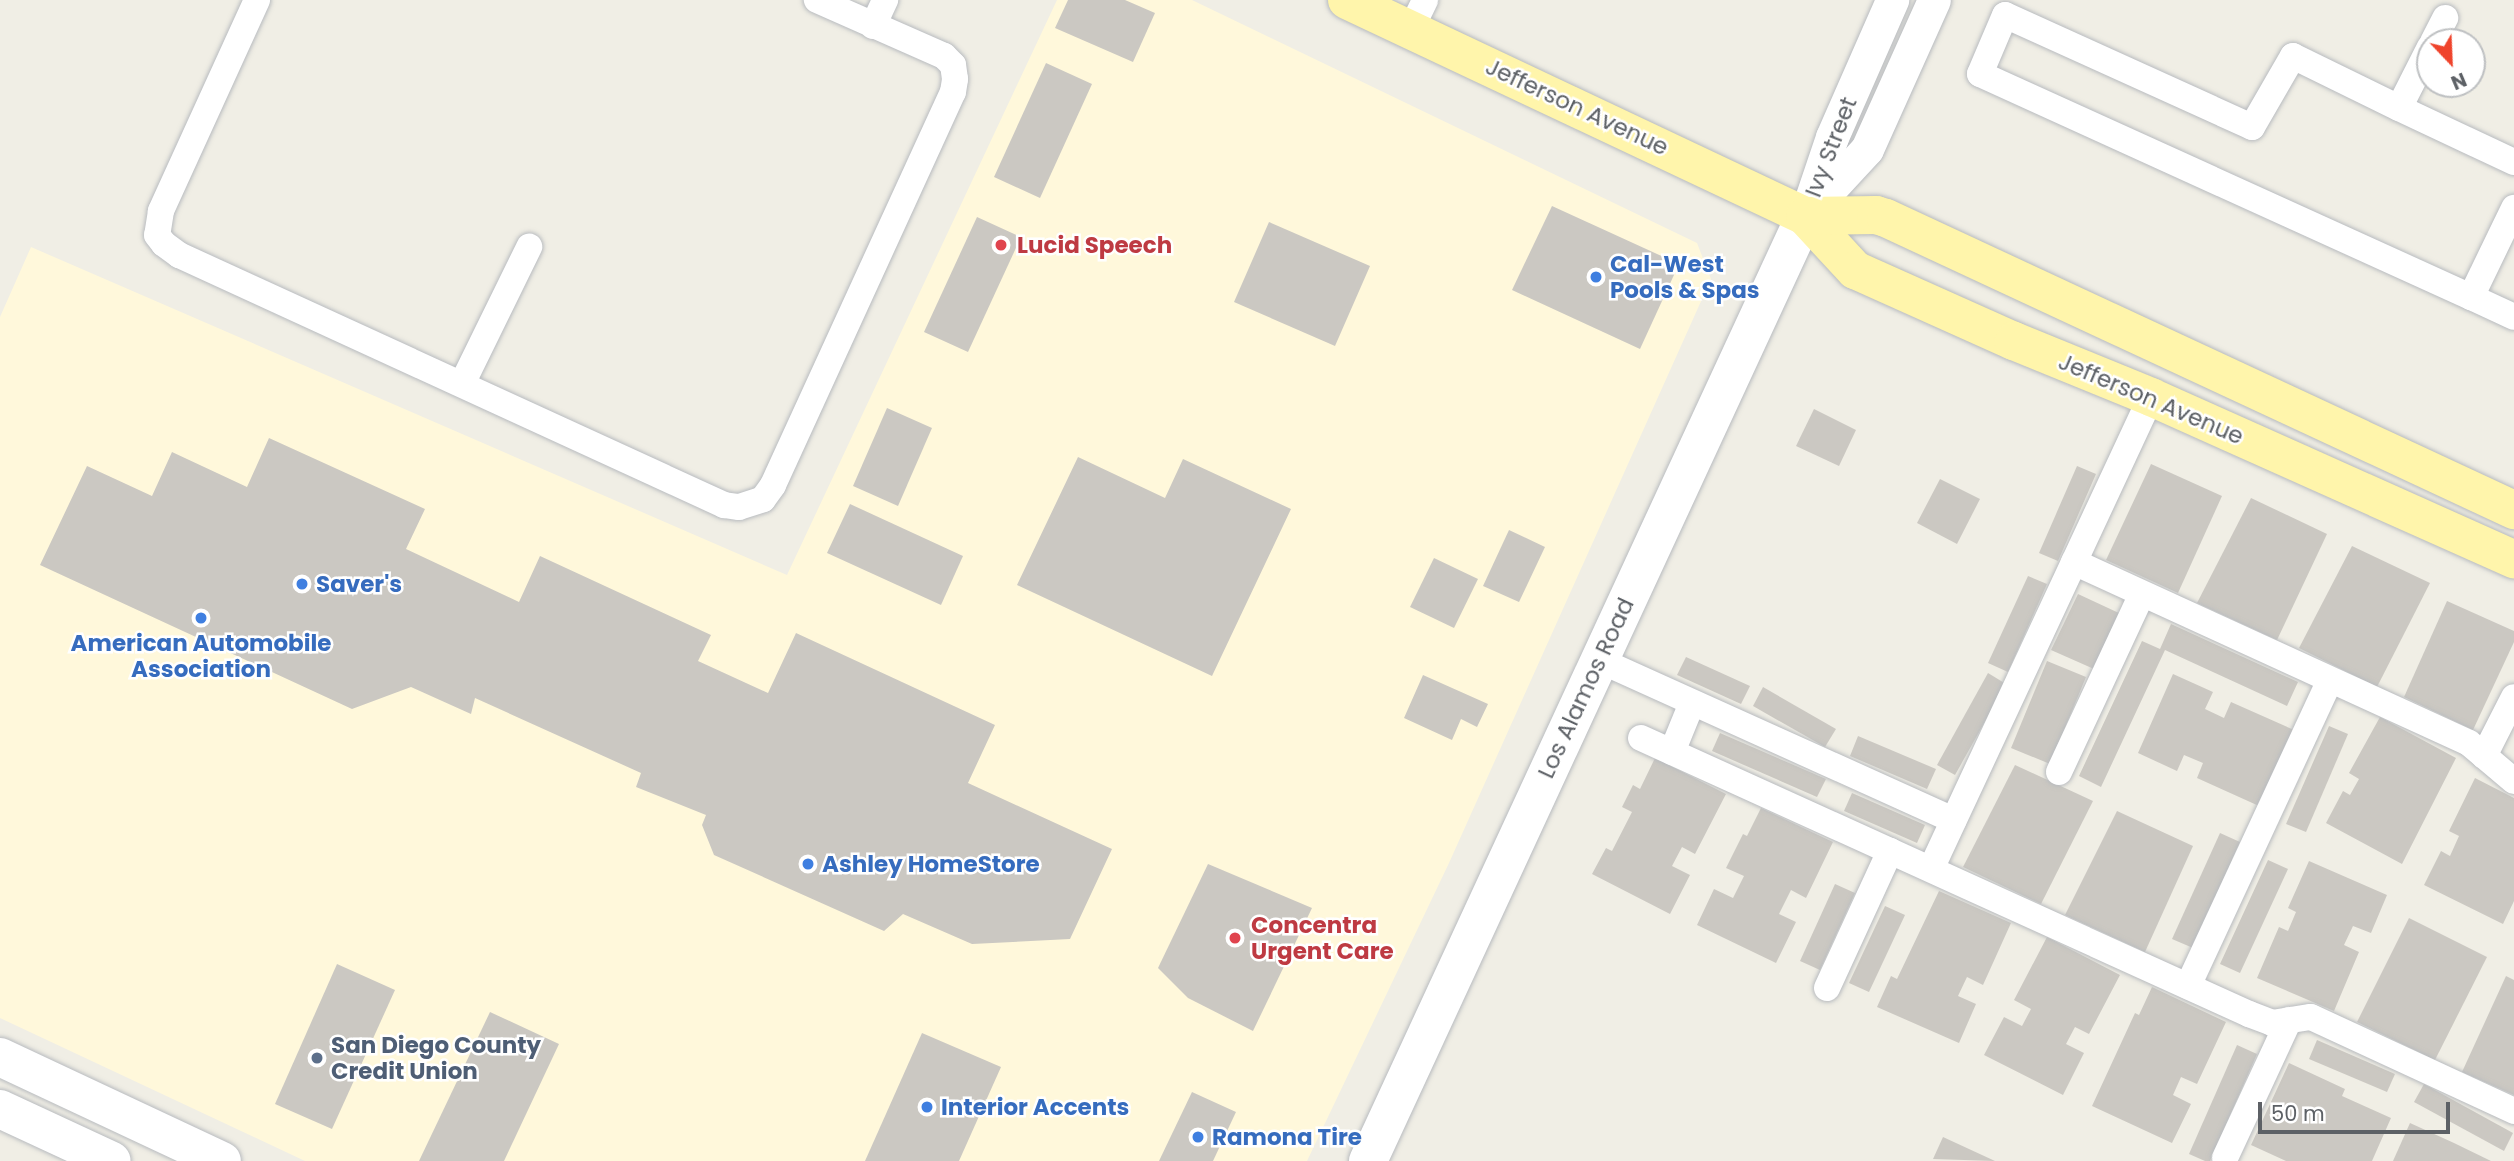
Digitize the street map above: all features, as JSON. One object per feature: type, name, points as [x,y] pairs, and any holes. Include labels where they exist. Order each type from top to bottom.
[{"type":"main road","name":"Jefferson Avenue","points":[[1348,0],[1418,14],[1805,216],[1855,270],[2014,341],[2151,397],[2514,559]]},
{"type":"main road","name":"Jefferson Avenue","points":[[1805,216],[1876,215],[1886,218],[2514,510]]},
{"type":"main road","name":"Los Alamos Road","points":[[1368,1161],[1805,216]]},
{"type":"main road","points":[[0,1057],[222,1161]]},
{"type":"main road","points":[[0,1109],[112,1161]]},
{"type":"street","points":[[257,0],[161,211],[157,234],[164,244],[179,255],[724,505],[739,507],[763,499],[773,485],[953,92],[956,79],[953,65],[944,56],[825,2]]},
{"type":"street","points":[[873,26],[885,0]]},
{"type":"street","name":"Ivy Street","points":[[1805,216],[1832,137],[1892,0]]},
{"type":"street","name":"Ivy Street","points":[[1805,216],[1867,149],[1934,0]]},
{"type":"street","points":[[2514,162],[2293,56],[2252,127],[2005,15],[1980,74],[2514,317]]},
{"type":"street","points":[[2440,28],[2445,18]]},
{"type":"street","points":[[2399,108],[2416,75]]},
{"type":"street","points":[[2471,297],[2514,208]]},
{"type":"street","points":[[462,384],[529,247]]},
{"type":"street","points":[[1931,869],[2151,397]]},
{"type":"street","points":[[2074,562],[2469,743],[2514,781]]},
{"type":"street","points":[[2059,772],[2143,594]]},
{"type":"street","points":[[1599,660],[1954,820]]},
{"type":"street","points":[[2188,986],[2330,680]]},
{"type":"street","points":[[2484,756],[2514,696]]},
{"type":"street","points":[[1672,752],[1692,702]]},
{"type":"street","points":[[1641,738],[2272,1023],[2311,1017],[2514,1111]]},
{"type":"street","points":[[1826,988],[1890,851]]},
{"type":"street","points":[[2225,1158],[2289,1020]]},
{"type":"shaded area","points":[[1057,0],[1192,0],[1697,243],[1711,279],[1449,863],[1307,1161],[305,1161],[0,1018],[0,317],[31,247],[787,575]]},
{"type":"building","points":[[1068,0],[1125,0],[1155,13],[1133,62],[1055,28]]},
{"type":"building","points":[[1046,63],[1092,84],[1040,198],[994,177]]},
{"type":"building","points":[[1552,206],[1679,264],[1640,349],[1512,290]]},
{"type":"building","points":[[977,217],[1021,237],[968,352],[924,332]]},
{"type":"building","points":[[1269,222],[1370,266],[1335,346],[1234,302]]},
{"type":"building","points":[[887,408],[932,428],[898,506],[853,486]]},
{"type":"building","points":[[1814,409],[1856,430],[1839,466],[1796,446]]},
{"type":"building","points":[[269,438],[425,509],[406,549],[519,602],[540,556],[711,635],[698,661],[768,693],[796,633],[995,725],[968,783],[1112,849],[1070,939],[972,944],[903,914],[884,931],[714,855],[702,825],[706,815],[636,787],[641,773],[475,698],[471,714],[411,687],[352,709],[40,565],[87,466],[152,496],[172,452],[247,487]]},
{"type":"building","points":[[1078,457],[1165,498],[1183,459],[1291,509],[1212,676],[1017,585]]},
{"type":"building","points":[[2151,464],[2222,496],[2178,593],[2106,560]]},
{"type":"building","points":[[2077,466],[2096,474],[2058,561],[2039,553]]},
{"type":"building","points":[[1940,479],[1980,499],[1957,544],[1917,523]]},
{"type":"building","points":[[2251,498],[2327,534],[2277,640],[2197,603]]},
{"type":"building","points":[[850,504],[963,556],[941,605],[827,553]]},
{"type":"building","points":[[1509,530],[1545,547],[1519,602],[1483,586]]},
{"type":"building","points":[[2352,546],[2430,583],[2377,687],[2299,648]]},
{"type":"building","points":[[1434,558],[1478,579],[1454,628],[1410,607]]},
{"type":"building","points":[[2028,576],[2047,584],[2008,672],[1988,663]]},
{"type":"building","points":[[2078,594],[2121,614],[2094,669],[2051,650]]},
{"type":"building","points":[[2447,601],[2514,631],[2514,642],[2473,730],[2404,697]]},
{"type":"building","points":[[2171,624],[2298,682],[2287,706],[2165,650],[2101,787],[2079,776],[2142,641],[2160,649]]},
{"type":"building","points":[[1686,657],[1750,686],[1741,704],[1677,675]]},
{"type":"building","points":[[2047,661],[2086,677],[2050,764],[2011,748]]},
{"type":"building","points":[[1988,673],[2006,684],[1955,775],[1937,765]]},
{"type":"building","points":[[2173,674],[2213,692],[2205,709],[2224,718],[2231,702],[2294,730],[2259,806],[2197,778],[2203,763],[2184,755],[2177,771],[2138,753]]},
{"type":"building","points":[[1423,675],[1488,704],[1477,727],[1461,719],[1452,740],[1404,718]]},
{"type":"building","points":[[1763,687],[1836,729],[1825,747],[1753,706]]},
{"type":"building","points":[[2380,717],[2456,758],[2402,864],[2326,823],[2343,791],[2350,795],[2359,779],[2349,773]]},
{"type":"building","points":[[2329,726],[2348,734],[2306,832],[2286,824]]},
{"type":"building","points":[[1720,733],[1826,779],[1817,797],[1712,751]]},
{"type":"building","points":[[1858,736],[1936,769],[1927,789],[1850,756]]},
{"type":"building","points":[[1655,758],[1726,794],[1695,854],[1682,847],[1672,866],[1690,875],[1670,914],[1592,874],[1606,848],[1612,851],[1632,812],[1622,807],[1633,785],[1640,789]]},
{"type":"building","points":[[2015,765],[2093,801],[2041,904],[1963,867]]},
{"type":"building","points":[[2475,778],[2514,798],[2514,901],[2503,924],[2424,885],[2441,851],[2450,856],[2459,836],[2449,831]]},
{"type":"building","points":[[1852,793],[1925,825],[1917,843],[1844,811]]},
{"type":"building","points":[[1761,808],[1833,842],[1806,898],[1791,890],[1779,914],[1796,922],[1776,963],[1697,925],[1714,889],[1733,898],[1744,876],[1726,868],[1743,834],[1747,836]]},
{"type":"building","points":[[2117,811],[2193,846],[2145,952],[2065,915]]},
{"type":"building","points":[[2220,833],[2240,842],[2193,948],[2172,939]]},
{"type":"building","points":[[2268,860],[2288,869],[2240,973],[2220,964]]},
{"type":"building","points":[[2309,861],[2387,895],[2371,933],[2353,926],[2344,945],[2359,952],[2334,1011],[2257,978],[2279,927],[2288,931],[2296,912],[2288,908]]},
{"type":"building","name":"Concentra Urgent Care","points":[[1208,864],[1312,908],[1253,1031],[1188,998],[1158,968]]},
{"type":"building","points":[[1835,884],[1855,893],[1820,970],[1800,961]]},
{"type":"building","points":[[1939,891],[2011,923],[1983,985],[1967,977],[1958,996],[1976,1004],[1959,1043],[1877,1007],[1891,976],[1897,979]]},
{"type":"building","points":[[1885,906],[1905,915],[1869,992],[1849,983]]},
{"type":"building","points":[[2409,918],[2487,957],[2435,1060],[2357,1022]]},
{"type":"building","points":[[2047,937],[2120,975],[2089,1034],[2075,1027],[2066,1044],[2084,1053],[2063,1095],[1984,1055],[2004,1017],[2022,1026],[2031,1009],[2014,1000]]},
{"type":"building","points":[[337,964],[395,990],[332,1129],[275,1104]]},
{"type":"building","points":[[2506,976],[2514,980],[2514,1095],[2462,1072]]},
{"type":"building","points":[[2152,987],[2226,1022],[2197,1084],[2181,1077],[2173,1095],[2191,1104],[2172,1143],[2092,1106],[2135,1013],[2139,1015]]},
{"type":"building","points":[[490,1012],[559,1044],[504,1161],[419,1161]]},
{"type":"building","points":[[922,1033],[1001,1067],[959,1161],[865,1161]]},
{"type":"building","points":[[2317,1040],[2395,1074],[2387,1092],[2309,1059]]},
{"type":"building","points":[[2237,1045],[2257,1054],[2210,1161],[2205,1161],[2189,1154]]},
{"type":"building","points":[[2289,1063],[2345,1089],[2342,1096],[2391,1118],[2372,1161],[2286,1161],[2251,1145]]},
{"type":"building","points":[[2424,1084],[2513,1133],[2504,1151],[2414,1102]]},
{"type":"building","name":"Ramona Tire","points":[[1192,1092],[1236,1112],[1213,1161],[1159,1161]]},
{"type":"building","points":[[2410,1123],[2454,1143],[2491,1161],[2393,1161]]},
{"type":"building","points":[[1943,1137],[1995,1161],[1933,1159]]},
{"type":"place","name":"Lucid Speech","points":[[1001,245]]},
{"type":"place","name":"Cal-West Pools & Spas","points":[[1596,277]]},
{"type":"place","name":"Saver's","points":[[302,584]]},
{"type":"place","name":"American Automobile Association","points":[[201,618]]},
{"type":"place","name":"Ashley HomeStore","points":[[808,864]]},
{"type":"place","name":"Concentra Urgent Care","points":[[1235,938]]},
{"type":"place","name":"San Diego County Credit Union","points":[[317,1058]]},
{"type":"place","name":"Interior Accents","points":[[927,1107]]},
{"type":"place","name":"Ramona Tire","points":[[1198,1137]]}]
